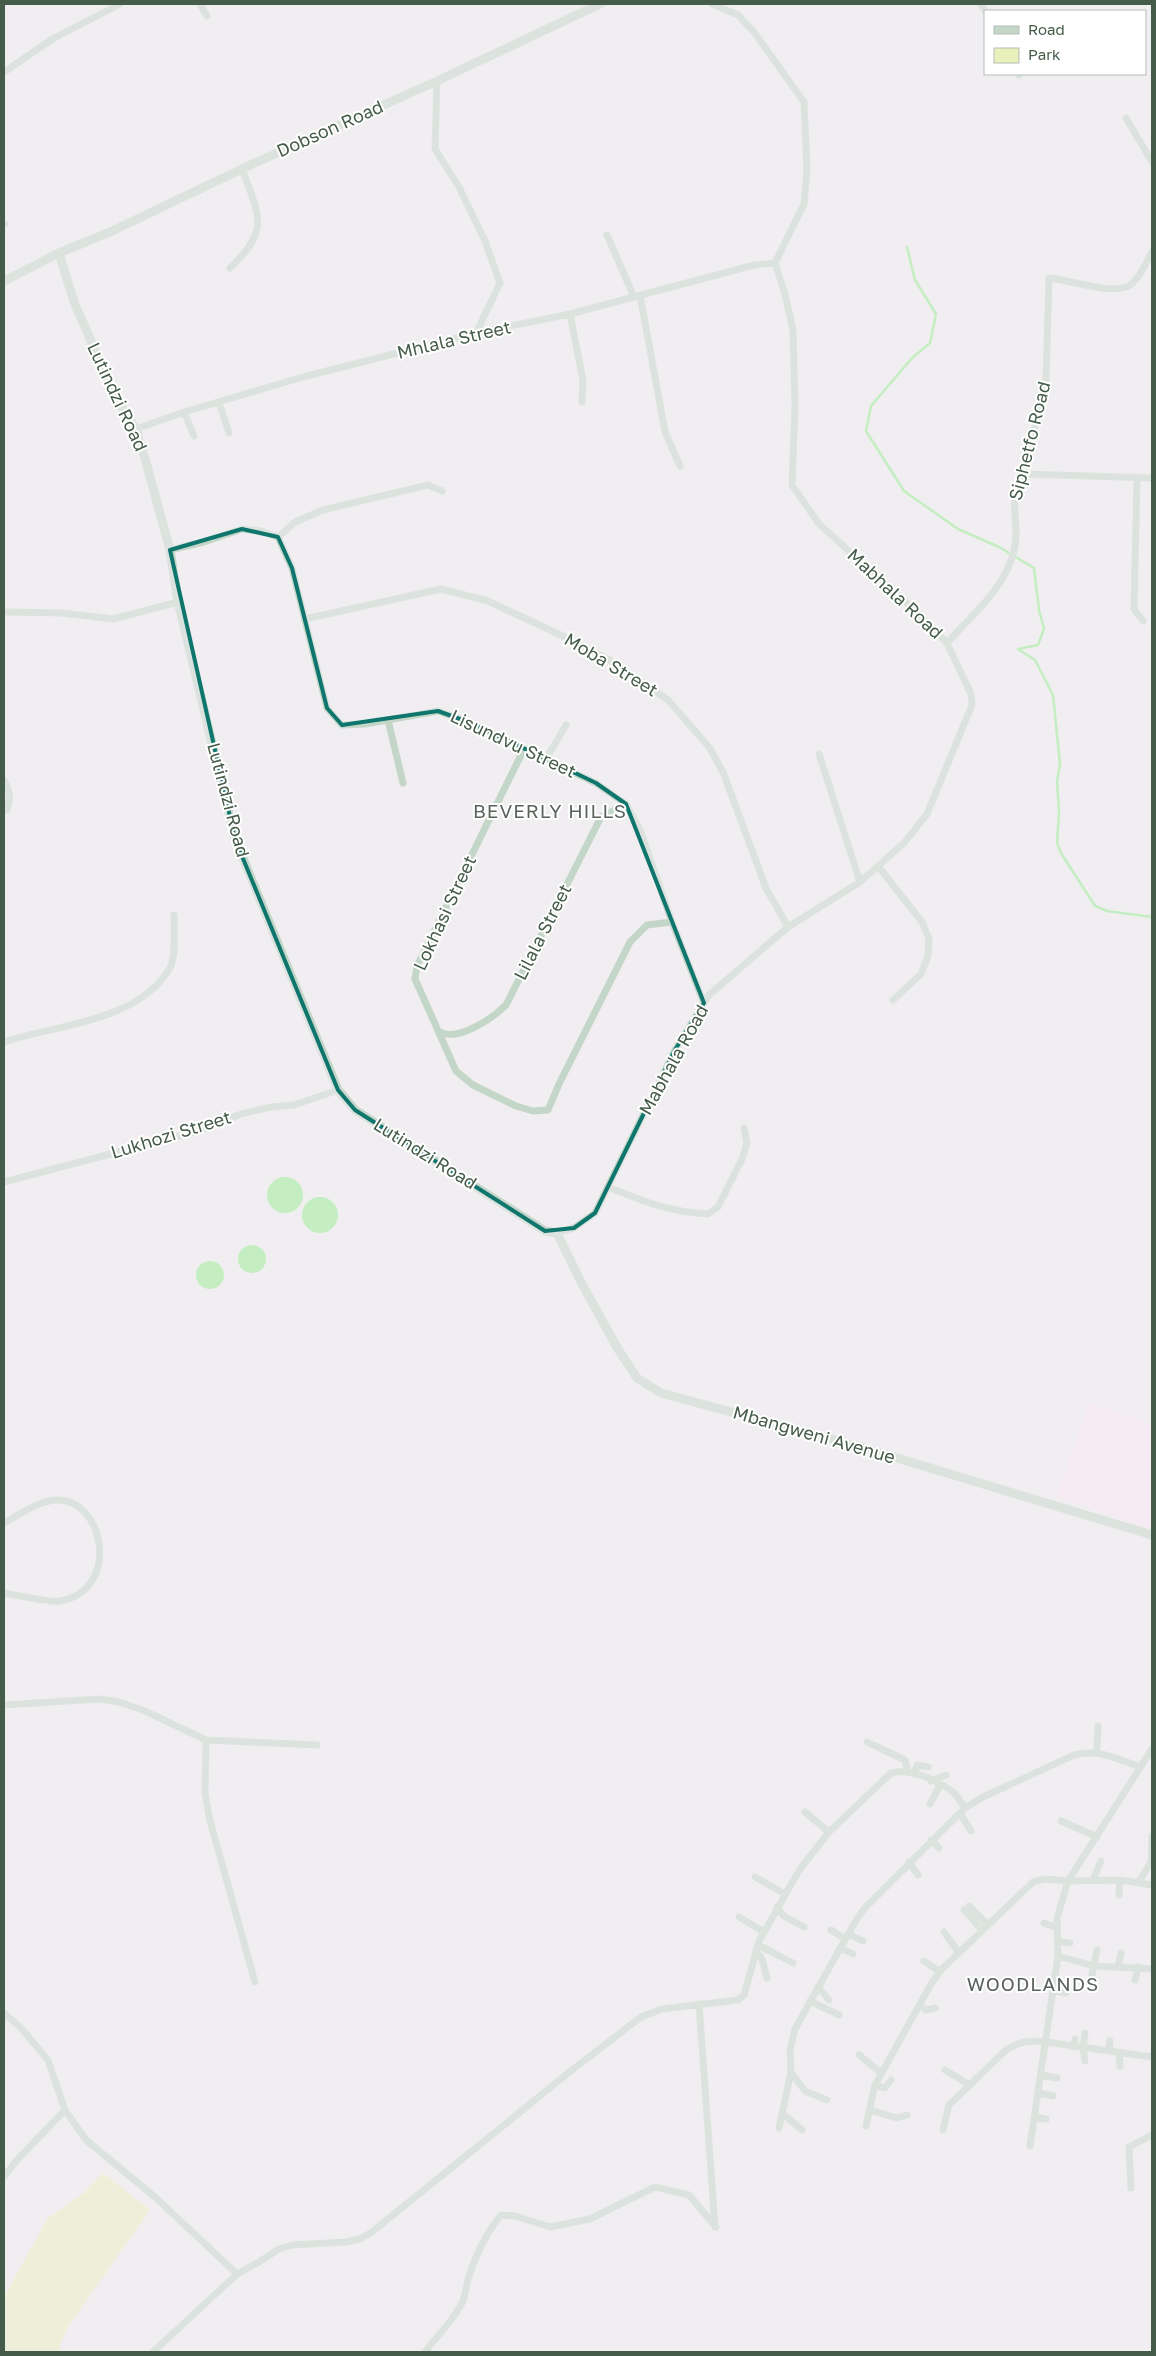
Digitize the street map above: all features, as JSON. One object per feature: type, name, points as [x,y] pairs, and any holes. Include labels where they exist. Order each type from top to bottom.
[{"type":"street","points":[[4,72],[54,38],[120,4]]},
{"type":"street","points":[[200,4],[207,16]]},
{"type":"street","name":"Dobson Road","points":[[4,281],[59,253],[110,232],[600,4]]},
{"type":"street","points":[[712,4],[738,15],[754,32],[804,102],[807,170],[804,204],[775,264]]},
{"type":"street","points":[[437,81],[435,149],[458,187],[485,241],[500,283],[476,333]]},
{"type":"street","points":[[1126,118],[1152,162]]},
{"type":"street","points":[[230,268],[246,253],[257,232],[259,222],[242,169]]},
{"type":"street","points":[[607,235],[637,296],[665,432],[680,466]]},
{"type":"street","name":"Siphetfo Road","points":[[947,643],[1004,579],[1015,545],[1014,508],[1016,485],[1024,474],[1046,380],[1049,278],[1067,279],[1114,290],[1130,284],[1142,271],[1152,252]]},
{"type":"street","name":"Lutindzi Road","points":[[59,253],[74,302],[90,340],[120,406],[136,429],[170,550],[178,602],[235,839],[338,1090],[355,1110],[539,1228],[557,1233]]},
{"type":"street","name":"Mhlala Street","points":[[136,429],[184,412],[302,376],[476,333],[570,314],[754,265],[775,264]]},
{"type":"street","name":"Mabhala Road","points":[[557,1233],[574,1228],[595,1213],[675,1050],[709,995],[788,927],[860,882],[904,843],[927,814],[972,704],[971,694],[947,643],[918,613],[819,524],[792,485],[795,407],[793,330],[785,294],[775,264]]},
{"type":"street","points":[[570,314],[584,380],[582,402]]},
{"type":"street","points":[[219,402],[229,433]]},
{"type":"street","points":[[184,412],[194,436]]},
{"type":"street","points":[[1024,474],[1152,478]]},
{"type":"street","points":[[1137,478],[1134,609],[1143,621]]},
{"type":"street","points":[[170,550],[204,542],[242,529],[261,531],[278,536],[295,522],[323,510],[428,485],[442,491]]},
{"type":"street","name":"Lisundvu Street","points":[[278,536],[292,568],[327,708],[342,725],[388,720],[438,711],[471,723],[596,783],[626,804],[640,830],[672,922],[704,1003]]},
{"type":"street","name":"Moba Street","points":[[305,619],[441,590],[488,601],[608,659],[668,700],[709,747],[723,772],[766,888],[788,927]]},
{"type":"street","points":[[4,612],[62,613],[112,619],[178,602]]},
{"type":"street","points":[[388,720],[403,783]]},
{"type":"street","points":[[546,759],[566,726]]},
{"type":"street","name":"Lokhasi Street","points":[[524,749],[418,966],[415,978],[456,1071],[473,1085],[516,1106],[533,1111],[548,1110],[559,1084],[630,942],[647,925],[672,922]]},
{"type":"street","points":[[819,754],[860,882]]},
{"type":"street","points":[[4,780],[10,791],[7,810]]},
{"type":"street","name":"Lilala Street","points":[[440,1032],[444,1034],[457,1034],[486,1021],[506,1005],[601,817],[626,804]]},
{"type":"street","points":[[878,866],[922,922],[929,939],[928,956],[921,974],[893,1000]]},
{"type":"street","points":[[4,1042],[120,1011],[141,999],[170,967],[174,915]]},
{"type":"street","name":"Lukhozi Street","points":[[4,1182],[198,1131],[241,1114],[271,1107],[294,1105],[338,1090]]},
{"type":"street","points":[[608,1187],[663,1208],[681,1212],[708,1214],[718,1207],[742,1159],[747,1143],[744,1128]]},
{"type":"street","name":"Mbangweni Avenue","points":[[557,1233],[582,1284],[618,1349],[637,1378],[661,1393],[854,1445],[1152,1535]]},
{"type":"street","points":[[4,1523],[44,1503],[54,1500],[70,1503],[82,1509],[89,1517],[98,1541],[100,1555],[99,1569],[88,1587],[60,1601],[4,1593]]},
{"type":"street","points":[[4,1705],[99,1700],[119,1702],[145,1711],[206,1740],[317,1745]]},
{"type":"street","points":[[1096,1752],[1098,1726]]},
{"type":"street","points":[[206,1740],[205,1792],[209,1817],[255,1982]]},
{"type":"street","points":[[867,1742],[904,1760],[911,1773]]},
{"type":"street","points":[[1030,2146],[1042,2075],[1058,1956],[1057,1918],[1068,1881],[1152,1749]]},
{"type":"street","points":[[779,2128],[791,2072],[792,2039],[795,2029],[846,1936],[864,1909],[931,1840],[962,1810],[983,1797],[1074,1755],[1096,1752],[1140,1767]]},
{"type":"street","points":[[911,1773],[917,1765],[928,1767]]},
{"type":"street","points":[[153,2352],[237,2274],[279,2249],[292,2245],[346,2242],[360,2239],[372,2232],[624,2028],[641,2017],[662,2009],[738,2000],[744,1996],[757,1948],[764,1932],[800,1869],[829,1832],[891,1773],[901,1770],[911,1773],[954,1793],[971,1831]]},
{"type":"street","points":[[931,1781],[946,1775]]},
{"type":"street","points":[[930,1804],[940,1785]]},
{"type":"street","points":[[805,1812],[829,1832]]},
{"type":"street","points":[[1061,1821],[1097,1837]]},
{"type":"street","points":[[1138,1883],[1150,1862],[1152,1836]]},
{"type":"street","points":[[931,1840],[939,1848]]},
{"type":"street","points":[[1093,1880],[1101,1861]]},
{"type":"street","points":[[909,1862],[918,1875]]},
{"type":"street","points":[[755,1877],[785,1894]]},
{"type":"street","points":[[866,2126],[875,2085],[919,2005],[940,1972],[1033,1882],[1044,1879],[1068,1881],[1120,1880],[1152,1885]]},
{"type":"street","points":[[1119,1895],[1120,1880]]},
{"type":"street","points":[[777,1907],[784,1916],[804,1928]]},
{"type":"street","points":[[982,1930],[966,1908],[988,1924]]},
{"type":"street","points":[[739,1916],[764,1932]]},
{"type":"street","points":[[1044,1923],[1057,1928]]},
{"type":"street","points":[[831,1930],[863,1941]]},
{"type":"street","points":[[944,1932],[959,1953]]},
{"type":"street","points":[[1058,1941],[1070,1943]]},
{"type":"street","points":[[757,1948],[793,1962]]},
{"type":"street","points":[[757,1948],[767,1978]]},
{"type":"street","points":[[840,1948],[853,1954]]},
{"type":"street","points":[[1091,1980],[1097,1950]]},
{"type":"street","points":[[1118,1967],[1121,1953]]},
{"type":"street","points":[[1058,1956],[1094,1966],[1152,1969]]},
{"type":"street","points":[[924,1961],[940,1972]]},
{"type":"street","points":[[1135,1980],[1138,1968]]},
{"type":"street","points":[[818,1987],[829,2000]]},
{"type":"street","points":[[1053,1991],[1066,1993]]},
{"type":"street","points":[[810,2002],[839,2015]]},
{"type":"street","points":[[424,2352],[453,2318],[462,2301],[469,2276],[492,2226],[501,2215],[515,2216],[550,2227],[590,2219],[655,2187],[689,2196],[716,2228],[699,2004]]},
{"type":"street","points":[[919,2005],[926,2010],[935,2008]]},
{"type":"street","points":[[4,2013],[21,2028],[48,2060],[65,2110],[86,2140],[156,2196],[237,2274]]},
{"type":"street","points":[[1085,2034],[1082,2048],[1085,2061]]},
{"type":"street","points":[[1072,2047],[1075,2039]]},
{"type":"street","points":[[943,2130],[950,2105],[1006,2050],[1017,2043],[1029,2040],[1152,2057]]},
{"type":"street","points":[[1109,2051],[1110,2041]]},
{"type":"street","points":[[1119,2052],[1120,2066]]},
{"type":"street","points":[[859,2055],[881,2073]]},
{"type":"street","points":[[945,2070],[970,2085]]},
{"type":"street","points":[[791,2072],[805,2092],[827,2100]]},
{"type":"street","points":[[1042,2075],[1057,2078]]},
{"type":"street","points":[[875,2085],[885,2088],[891,2080]]},
{"type":"street","points":[[1038,2093],[1053,2096]]},
{"type":"street","points":[[4,2177],[16,2161],[65,2110]]},
{"type":"street","points":[[869,2110],[897,2118],[907,2115]]},
{"type":"street","points":[[783,2114],[802,2130]]},
{"type":"street","points":[[1035,2117],[1046,2119]]},
{"type":"street","points":[[1131,2188],[1129,2147],[1152,2135]]},
{"type":"highlighted area","points":[[242,529],[278,537],[292,568],[327,708],[342,725],[438,711],[471,723],[596,783],[626,804],[704,1003],[675,1050],[595,1213],[574,1228],[545,1231],[355,1110],[338,1090],[235,839],[170,550]]},
{"type":"shaded area","points":[[285,1177],[298,1182],[303,1195],[298,1208],[285,1213],[272,1208],[267,1195],[272,1182]]},
{"type":"shaded area","points":[[320,1197],[333,1202],[338,1215],[333,1228],[320,1233],[307,1228],[302,1215],[307,1202]]},
{"type":"shaded area","points":[[252,1245],[262,1249],[266,1259],[262,1269],[252,1273],[242,1269],[238,1259],[242,1249]]},
{"type":"shaded area","points":[[210,1261],[220,1265],[224,1275],[220,1285],[210,1289],[200,1285],[196,1275],[200,1265]]},
{"type":"shaded area","points":[[1089,1403],[1152,1424],[1152,1529],[1056,1496]]},
{"type":"green space","points":[[103,2173],[150,2210],[67,2328],[58,2352],[4,2352],[4,2302],[6,2293],[48,2218],[84,2193]]},
{"type":"waterway","points":[[907,247],[915,280],[936,314],[930,343],[912,358],[871,406],[866,431],[904,491],[958,529],[999,547],[1034,568],[1039,610],[1044,629],[1038,645],[1018,649],[1035,660],[1053,695],[1060,764],[1057,781],[1059,812],[1057,843],[1061,853],[1095,906],[1107,911],[1152,917]]},
{"type":"district","name":"BEVERLY HILLS","points":[[550,811]]},
{"type":"district","name":"WOODLANDS","points":[[1033,1984]]}]
